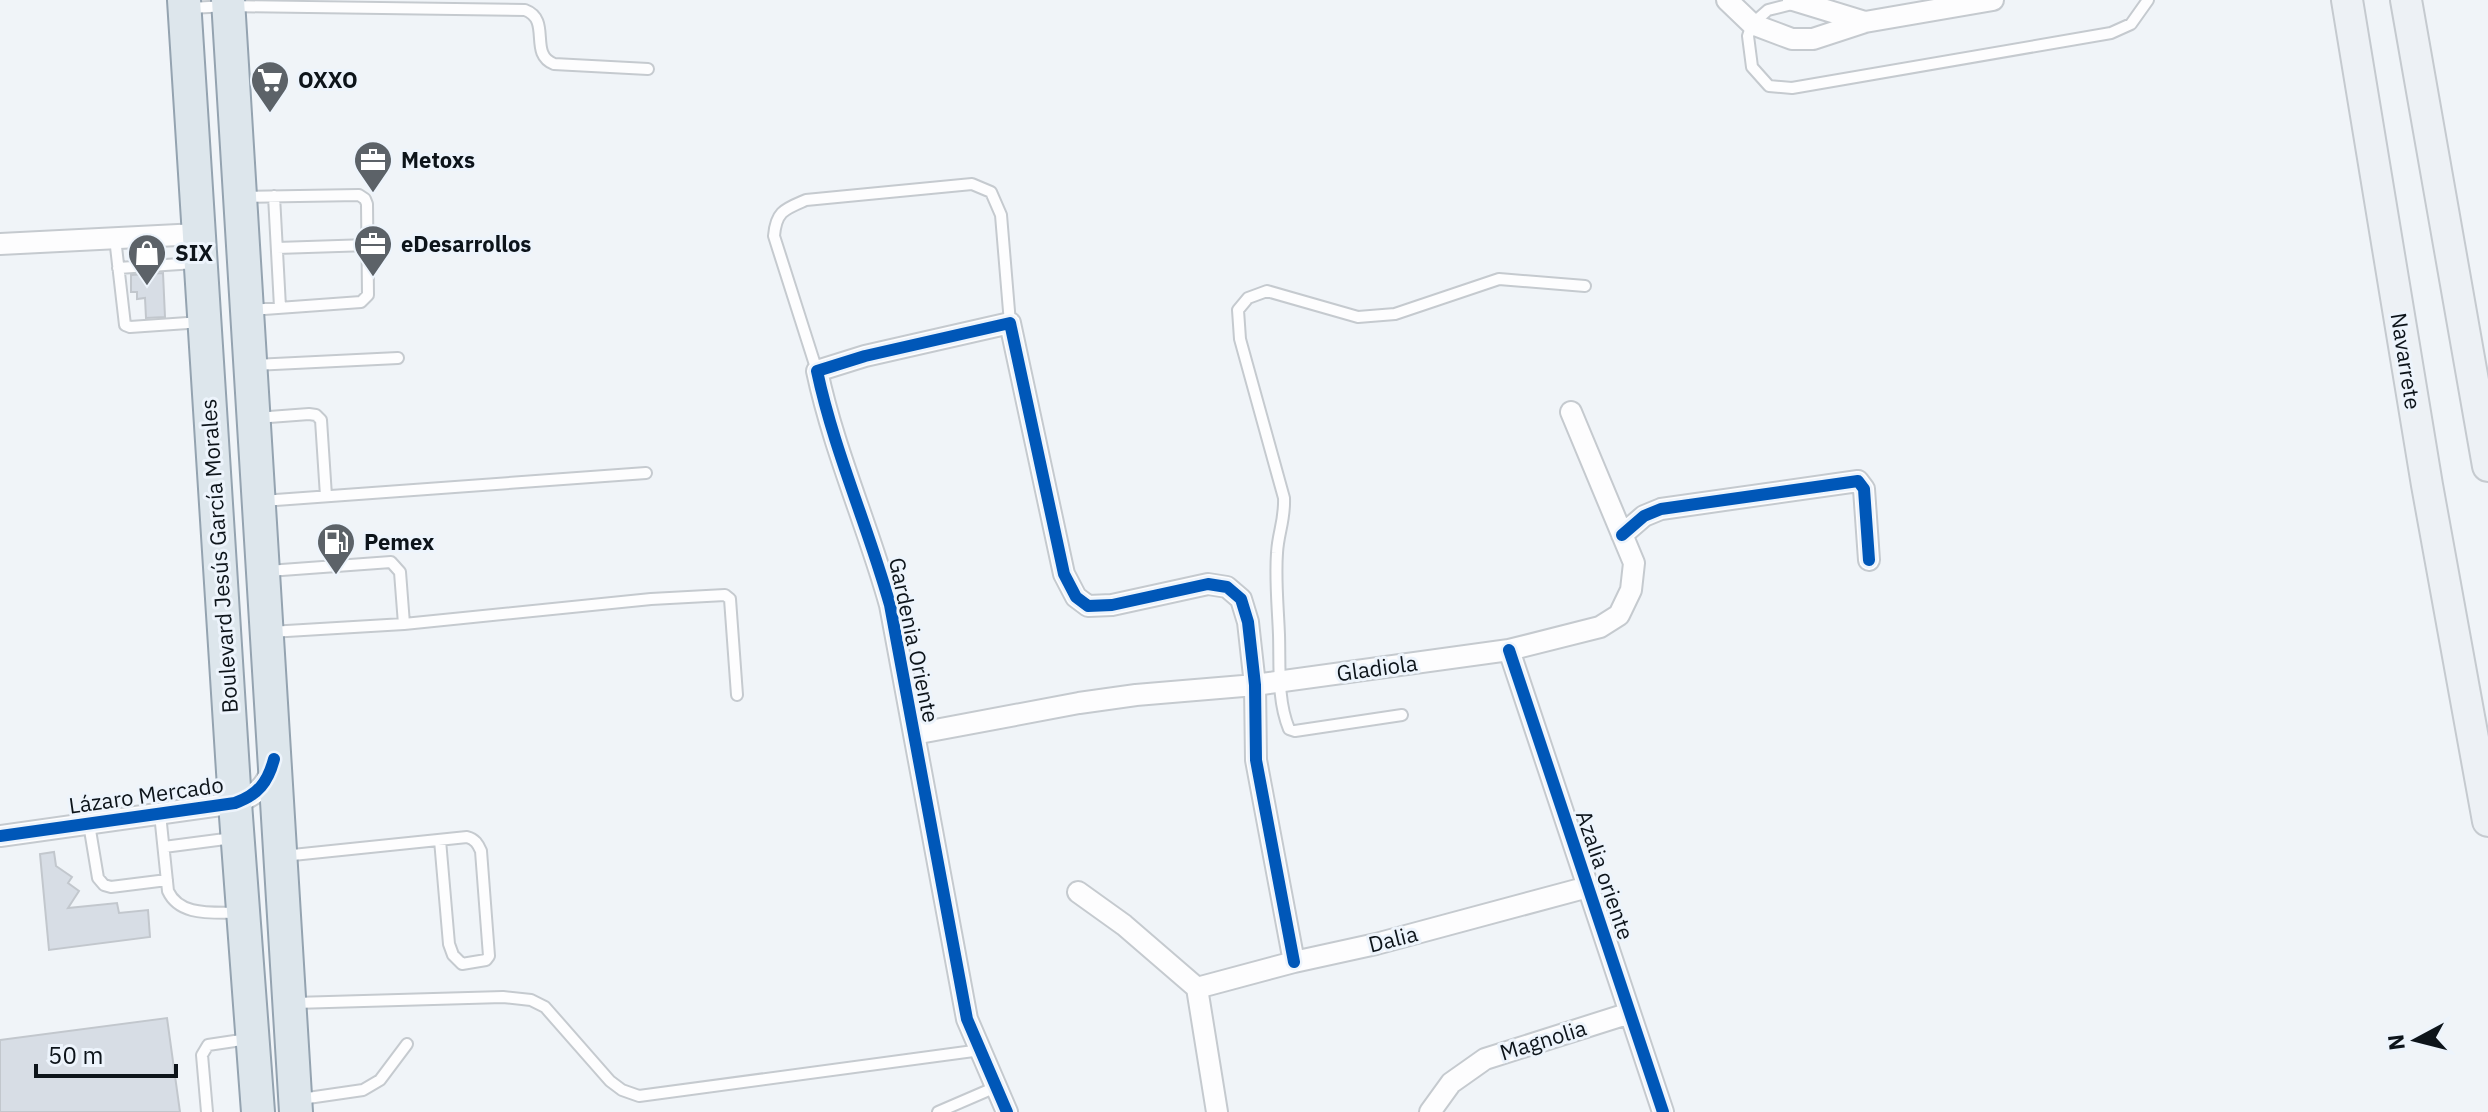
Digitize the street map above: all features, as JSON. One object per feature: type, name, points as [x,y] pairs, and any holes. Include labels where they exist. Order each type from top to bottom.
[{"type":"main road","name":"Navarrete","points":[[2347,0],[2427,485],[2488,821]]},
{"type":"main road","points":[[2406,0],[2488,466]]},
{"type":"main road","name":"Boulevard Jesús García Morales","points":[[228,3],[296,1106]]},
{"type":"main road","name":"Boulevard Jesús García Morales","points":[[184,4],[237,837],[258,1112]]},
{"type":"main road","points":[[188,82],[233,82]]},
{"type":"street","points":[[1727,0],[1752,24],[1792,39],[1813,39],[1865,22],[1993,0]]},
{"type":"street","points":[[1795,1],[1865,22]]},
{"type":"street","points":[[0,244],[115,238],[199,248]]},
{"type":"street","points":[[817,371],[865,356],[1010,323],[1064,574],[1076,597],[1088,606],[1112,605],[1208,584],[1227,587],[1241,599],[1248,622],[1255,685],[1256,760],[1294,962]]},
{"type":"street","name":"Gardenia Oriente","points":[[817,371],[832,429],[890,605],[967,1019],[1007,1112]]},
{"type":"street","name":"Gladiola","points":[[914,734],[1079,703],[1280,682],[1509,650],[1600,627],[1619,615],[1631,590],[1634,563],[1571,412]]},
{"type":"street","points":[[1622,535],[1644,516],[1661,509],[1858,481],[1864,489],[1869,560]]},
{"type":"street","name":"Azalia oriente","points":[[1509,650],[1663,1112]]},
{"type":"street","name":"Lázaro Mercado","points":[[0,836],[235,803],[250,798],[262,788],[274,759]]},
{"type":"street","name":"Dalia","points":[[1197,988],[1588,887]]},
{"type":"street","points":[[1078,892],[1124,925],[1197,988],[1217,1112]]},
{"type":"street","name":"Magnolia","points":[[1430,1112],[1451,1083],[1485,1059],[1630,1013]]},
{"type":"lane","points":[[1795,1],[1768,10],[1752,24],[1748,36],[1752,67],[1769,86],[1792,88],[2111,33],[2131,24],[2148,0]]},
{"type":"lane","points":[[184,4],[525,10],[534,13],[539,22],[541,54],[546,61],[648,69]]},
{"type":"lane","points":[[817,371],[774,236],[775,221],[786,208],[806,200],[972,184],[991,192],[1001,215],[1010,323]]},
{"type":"lane","points":[[240,197],[359,195],[367,204],[368,295],[361,302],[248,311]]},
{"type":"lane","points":[[274,196],[280,307]]},
{"type":"lane","points":[[115,238],[125,325],[204,322]]},
{"type":"lane","points":[[277,248],[369,245]]},
{"type":"lane","points":[[118,268],[199,248]]},
{"type":"lane","points":[[1402,715],[1295,731],[1289,729],[1285,720],[1280,682],[1276,561],[1285,517],[1284,498],[1240,339],[1238,310],[1248,298],[1267,291],[1358,317],[1395,314],[1499,279],[1585,286]]},
{"type":"lane","points":[[251,365],[398,358]]},
{"type":"lane","points":[[254,418],[309,414],[321,420],[326,496]]},
{"type":"lane","points":[[260,501],[646,473]]},
{"type":"lane","points":[[264,571],[391,562],[400,572],[404,624]]},
{"type":"lane","points":[[268,632],[404,624],[651,599],[725,595],[730,599],[737,695]]},
{"type":"lane","points":[[160,814],[167,880],[173,900],[182,908],[192,911],[244,913]]},
{"type":"lane","points":[[89,824],[98,878],[104,885],[111,887],[167,880]]},
{"type":"lane","points":[[164,847],[237,837]]},
{"type":"lane","points":[[280,857],[440,840],[471,838],[481,851],[489,956],[479,963],[462,964],[453,955],[449,944],[440,840]]},
{"type":"lane","points":[[290,1003],[503,997],[531,1000],[545,1007],[610,1081],[622,1090],[639,1096],[981,1050]]},
{"type":"lane","points":[[207,1112],[204,1049],[208,1045],[253,1038]]},
{"type":"lane","points":[[296,1106],[363,1090],[380,1080],[407,1044]]},
{"type":"lane","points":[[938,1112],[996,1087]]},
{"type":"building","points":[[163,273],[165,317],[146,318],[145,298],[137,299],[137,292],[131,292],[131,275]]},
{"type":"building","points":[[54,852],[56,866],[72,877],[68,883],[79,891],[68,908],[117,903],[119,913],[148,910],[150,937],[49,950],[40,854]]},
{"type":"building","points":[[167,1018],[180,1112],[0,1112],[0,1040]]},
{"type":"cycle path","points":[[1007,1112],[967,1019],[890,605],[832,430],[817,371],[865,356],[1010,323],[1064,574],[1076,597],[1088,606],[1112,605],[1208,584],[1227,587],[1241,599],[1248,622],[1255,685],[1256,760],[1294,962]]},
{"type":"cycle path","points":[[1622,535],[1644,516],[1661,509],[1858,481],[1864,489],[1869,560]]},
{"type":"cycle path","points":[[1509,650],[1663,1112]]},
{"type":"cycle path","points":[[0,836],[235,803],[261,787],[274,759]]},
{"type":"place","name":"OXXO","points":[[270,114]]},
{"type":"place","name":"Metoxs","points":[[373,194]]},
{"type":"place","name":"eDesarrollos","points":[[373,278]]},
{"type":"place","name":"SIX","points":[[147,287]]},
{"type":"place","name":"Pemex","points":[[336,576]]}]
